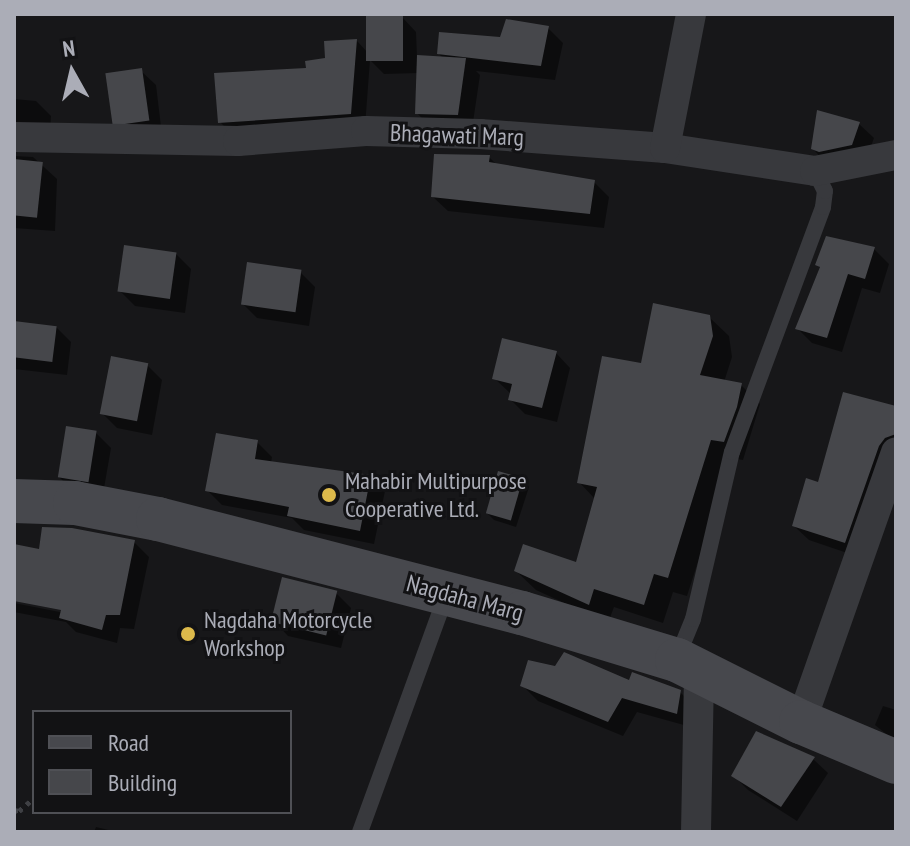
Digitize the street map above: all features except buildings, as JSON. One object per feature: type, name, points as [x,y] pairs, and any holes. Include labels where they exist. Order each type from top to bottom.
[{"type":"street","points":[[665,148],[691,14]]},
{"type":"street","name":"Bhagawati Marg","points":[[14,137],[238,141],[381,132],[480,134],[665,148],[815,171],[896,155]]},
{"type":"street","points":[[801,722],[896,452]]},
{"type":"street","name":"Nagdaha Marg","points":[[14,501],[75,503],[158,519],[448,592],[688,665],[801,722],[896,762]]},
{"type":"street","points":[[688,665],[696,832]]},
{"type":"lane","points":[[688,665],[693,619],[732,452],[823,207],[825,191],[815,171]]},
{"type":"lane","points":[[360,832],[448,592]]},
{"type":"path","points":[[14,810],[19,811],[32,800]]},
{"type":"place","name":"Mahabir Multipurpose Cooperative Ltd.","points":[[329,495]]},
{"type":"place","name":"Nagdaha Motorcycle Workshop","points":[[188,634]]}]
